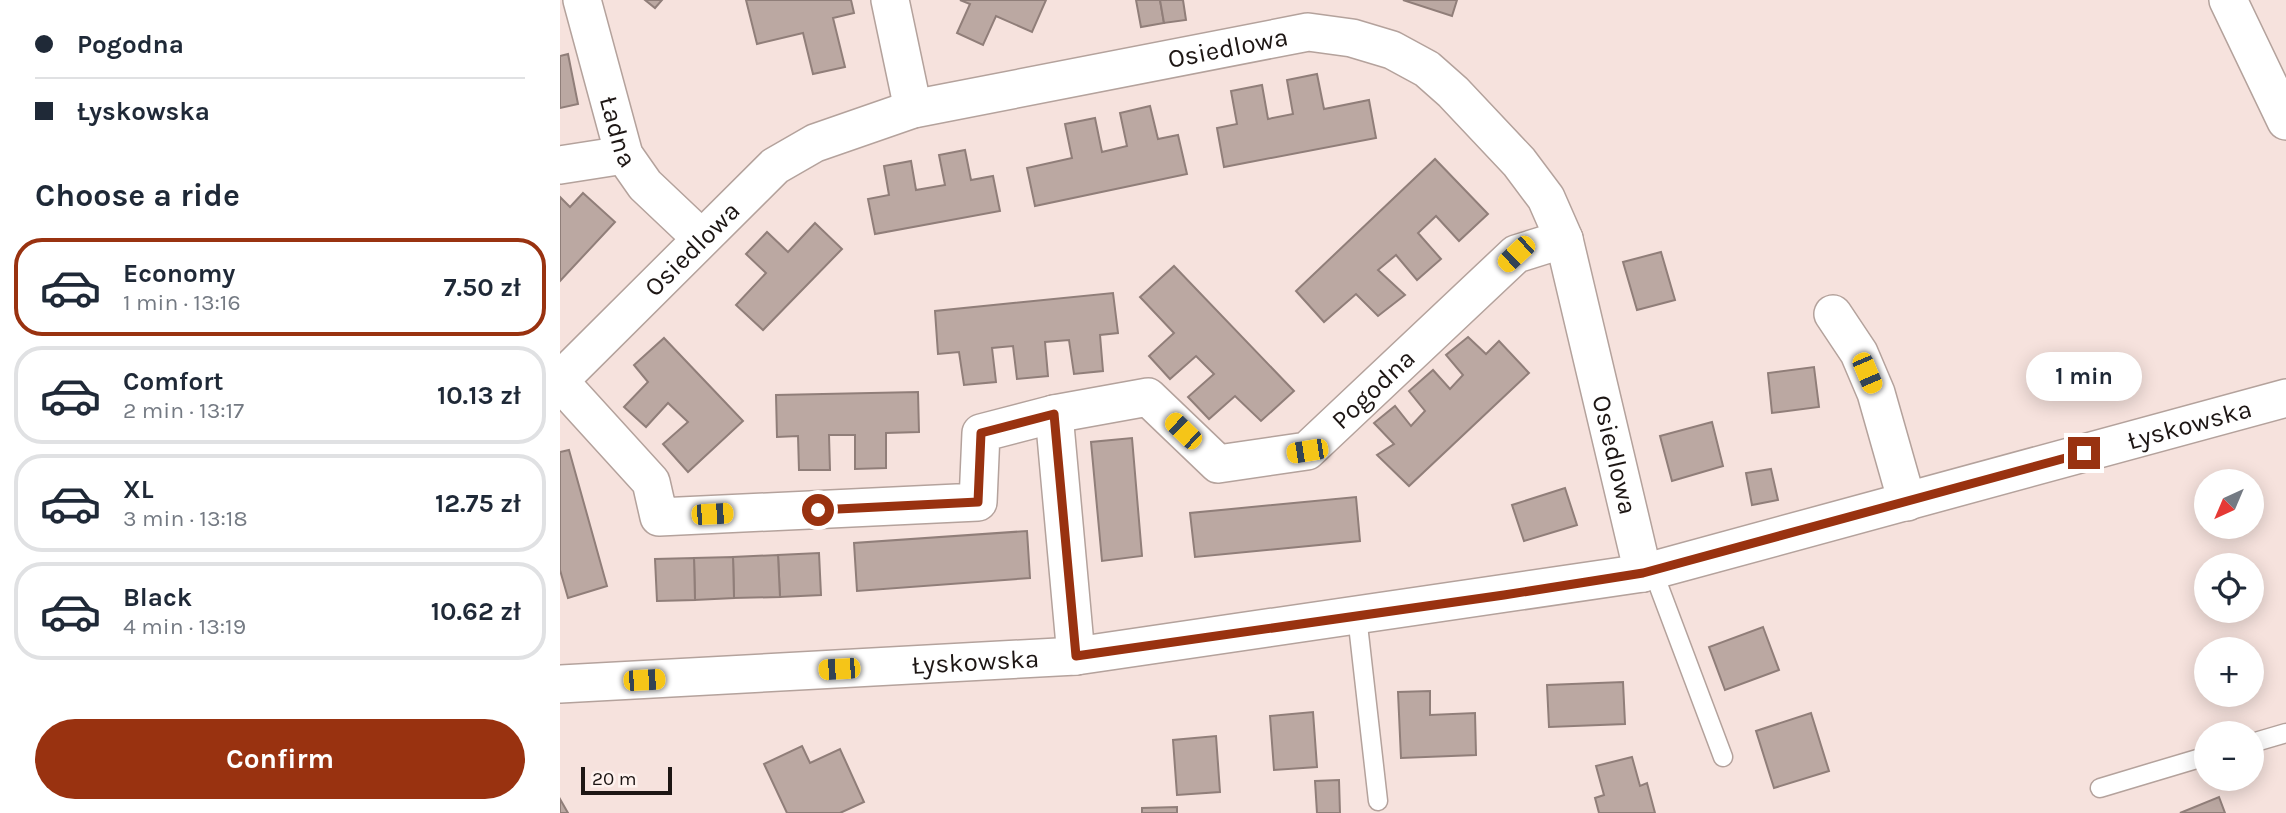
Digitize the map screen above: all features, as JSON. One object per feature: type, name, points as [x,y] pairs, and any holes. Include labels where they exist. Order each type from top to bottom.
[{"type":"street","name":"Ładna","points":[[582,0],[624,155],[645,184],[701,238]]},
{"type":"street","points":[[890,0],[913,110]]},
{"type":"street","points":[[2228,0],[2286,121]]},
{"type":"street","name":"Osiedlowa","points":[[560,381],[775,166],[815,143],[913,110],[1304,16],[1352,38],[1392,50],[1427,69],[1453,92],[1519,162],[1546,198],[1564,239],[1648,572]]},
{"type":"street","points":[[560,165],[624,155]]},
{"type":"street","name":"Pogodna","points":[[560,381],[652,482],[659,517],[978,502],[981,433],[1054,414],[1149,397],[1218,464],[1307,451],[1516,254],[1564,239]]},
{"type":"street","points":[[1833,314],[1859,353],[1876,393],[1906,502]]},
{"type":"street","name":"Łyskowska","points":[[560,684],[1076,656],[1648,572],[2286,398]]},
{"type":"street","points":[[1054,414],[1076,656]]},
{"type":"lane","points":[[1648,572],[1723,757]]},
{"type":"lane","points":[[1357,616],[1378,801]]},
{"type":"lane","points":[[2264,739],[2286,733]]},
{"type":"lane","points":[[2100,788],[2194,760]]},
{"type":"building","points":[[645,0],[662,0],[655,8]]},
{"type":"building","points":[[746,0],[851,0],[854,13],[833,18],[845,67],[813,74],[803,33],[757,44]]},
{"type":"building","points":[[960,0],[1046,0],[1032,32],[996,16],[983,45],[957,33],[970,4]]},
{"type":"building","points":[[1136,0],[1160,0],[1164,23],[1141,27]]},
{"type":"building","points":[[1160,0],[1183,0],[1186,20],[1164,23]]},
{"type":"building","points":[[1403,0],[1457,0],[1452,16]]},
{"type":"building","points":[[568,54],[578,104],[560,108],[560,56]]},
{"type":"building","points":[[1317,74],[1324,109],[1369,100],[1376,138],[1224,167],[1217,128],[1237,124],[1231,91],[1262,85],[1268,119],[1293,114],[1287,80]]},
{"type":"building","points":[[1150,106],[1158,139],[1178,135],[1187,174],[1035,206],[1027,168],[1072,158],[1065,124],[1095,118],[1102,152],[1127,146],[1120,113]]},
{"type":"building","points":[[965,150],[971,180],[993,176],[1000,211],[875,234],[868,199],[889,195],[884,166],[911,161],[916,190],[945,185],[939,155]]},
{"type":"building","points":[[1435,159],[1488,214],[1459,241],[1436,216],[1418,233],[1441,259],[1417,280],[1396,255],[1378,270],[1405,295],[1378,316],[1356,294],[1324,322],[1296,291]]},
{"type":"building","points":[[583,193],[615,222],[560,281],[560,197],[570,207]]},
{"type":"building","points":[[815,223],[842,249],[763,330],[736,305],[766,273],[746,254],[767,232],[788,252]]},
{"type":"building","points":[[1661,252],[1675,300],[1637,310],[1623,262]]},
{"type":"building","points":[[1174,266],[1294,391],[1261,421],[1235,396],[1209,419],[1188,397],[1214,374],[1196,356],[1170,379],[1149,356],[1174,333],[1140,297]]},
{"type":"building","points":[[1113,293],[1118,333],[1100,335],[1103,371],[1074,374],[1069,340],[1045,342],[1048,376],[1017,379],[1013,346],[992,348],[996,382],[964,385],[959,352],[938,354],[935,311]]},
{"type":"building","points":[[1468,337],[1486,354],[1499,341],[1529,373],[1409,486],[1377,455],[1394,444],[1374,423],[1395,406],[1411,426],[1425,411],[1409,391],[1433,370],[1450,389],[1463,375],[1446,355]]},
{"type":"building","points":[[664,338],[743,421],[688,472],[663,444],[688,422],[668,403],[646,427],[624,407],[648,382],[634,365]]},
{"type":"building","points":[[1814,367],[1819,407],[1772,413],[1768,373]]},
{"type":"building","points":[[918,392],[919,432],[886,433],[886,468],[855,469],[855,435],[829,435],[830,470],[799,470],[798,436],[777,437],[776,395]]},
{"type":"building","points":[[1712,422],[1723,466],[1672,481],[1660,436]]},
{"type":"building","points":[[1132,438],[1142,556],[1102,561],[1091,442]]},
{"type":"building","points":[[569,450],[607,586],[568,598],[560,570],[560,452]]},
{"type":"building","points":[[1771,469],[1778,500],[1752,505],[1746,473]]},
{"type":"building","points":[[1565,488],[1577,525],[1524,541],[1512,505]]},
{"type":"building","points":[[1356,497],[1360,541],[1195,557],[1190,513]]},
{"type":"building","points":[[1027,531],[1030,578],[857,591],[854,543]]},
{"type":"building","points":[[819,553],[821,595],[780,597],[778,555]]},
{"type":"building","points":[[778,555],[780,597],[734,598],[733,557]]},
{"type":"building","points":[[733,557],[734,598],[695,600],[694,558]]},
{"type":"building","points":[[694,558],[695,600],[657,601],[655,559]]},
{"type":"building","points":[[1763,627],[1779,670],[1725,690],[1709,647]]},
{"type":"building","points":[[1623,682],[1625,724],[1549,727],[1547,685]]},
{"type":"building","points":[[1430,691],[1430,715],[1475,713],[1476,755],[1401,758],[1398,692]]},
{"type":"building","points":[[1313,712],[1317,767],[1274,770],[1270,716]]},
{"type":"building","points":[[1811,713],[1829,771],[1774,788],[1756,731]]},
{"type":"building","points":[[1216,736],[1220,792],[1177,795],[1173,740]]},
{"type":"building","points":[[802,746],[810,763],[840,749],[864,802],[840,813],[787,813],[764,764]]},
{"type":"building","points":[[1632,757],[1640,786],[1647,783],[1655,813],[1599,813],[1595,798],[1604,795],[1596,766]]},
{"type":"building","points":[[1339,780],[1340,813],[1317,813],[1315,781]]},
{"type":"building","points":[[2219,797],[2225,813],[2180,813]]},
{"type":"building","points":[[560,799],[568,813],[560,813]]},
{"type":"building","points":[[1177,807],[1177,813],[1142,813],[1142,808]]},
{"type":"route","points":[[818,510],[978,502],[981,433],[1054,414],[1076,656],[1643,573],[2084,453]]}]
